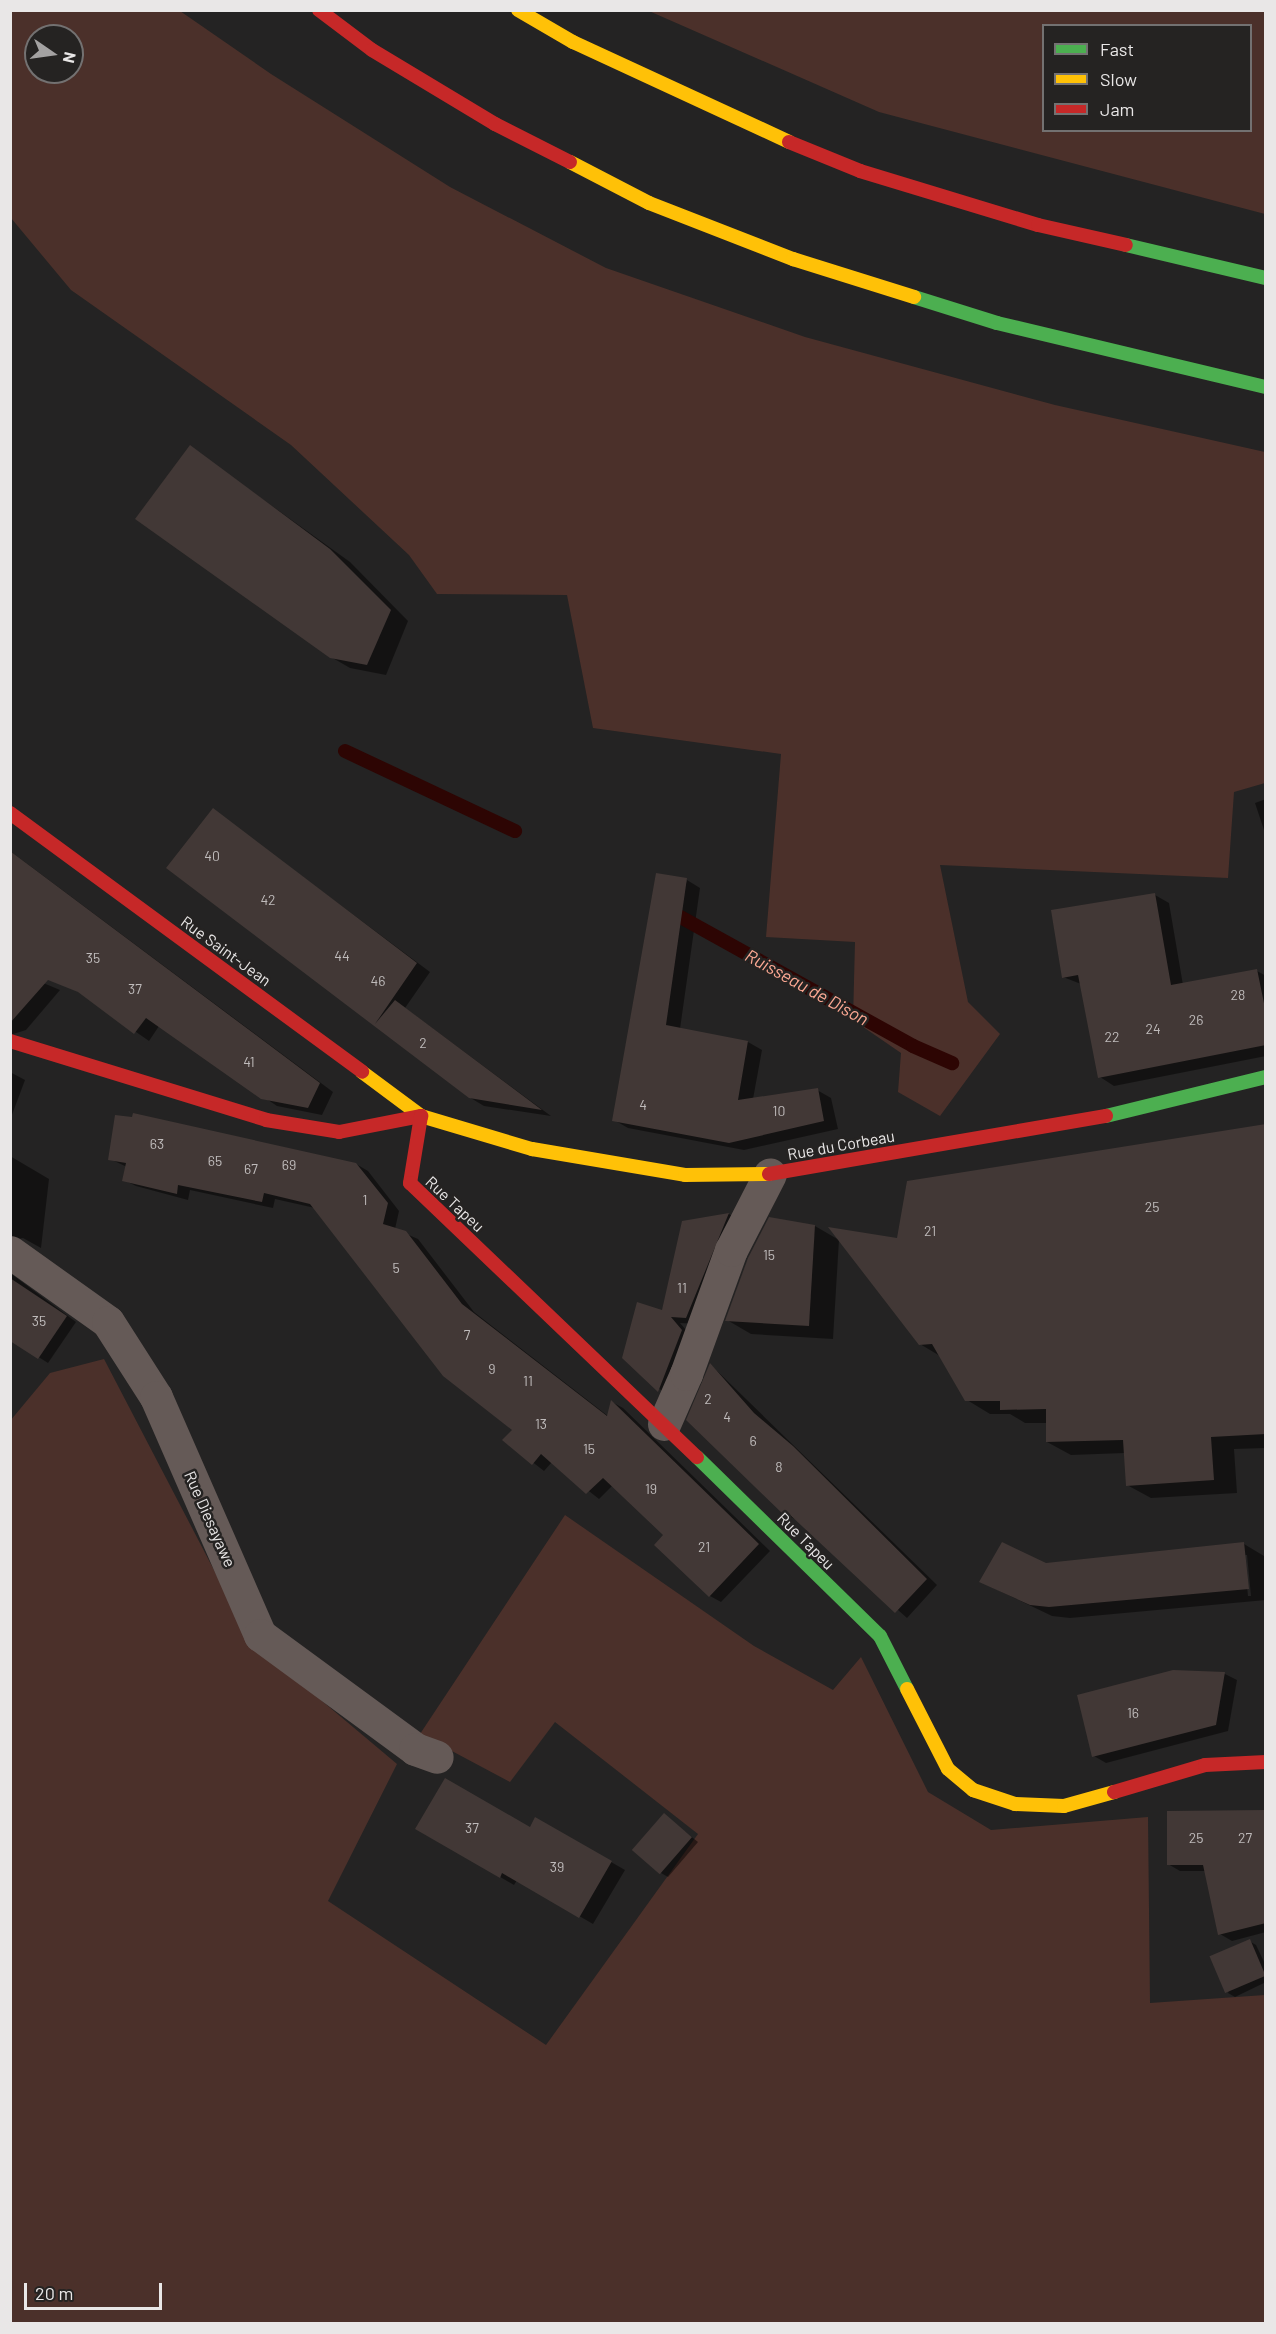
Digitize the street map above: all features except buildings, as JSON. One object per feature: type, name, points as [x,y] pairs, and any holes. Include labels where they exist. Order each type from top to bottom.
[{"type":"main road","points":[[320,10],[372,50],[495,124],[649,203],[793,259],[997,323],[1266,387]]},
{"type":"main road","points":[[518,10],[573,42],[730,118],[860,171],[1038,225],[1266,278]]},
{"type":"main road","name":"Rue Saint-Jean","points":[[10,813],[421,1116]]},
{"type":"main road","points":[[10,1041],[266,1120],[339,1132],[421,1116]]},
{"type":"main road","name":"Rue du Corbeau","points":[[421,1116],[543,1151],[685,1175],[770,1174],[1085,1121],[1266,1077]]},
{"type":"main road","name":"Rue Tapeu","points":[[421,1116],[410,1183],[664,1424],[880,1636],[948,1769],[973,1790],[1015,1804],[1064,1806],[1205,1765],[1266,1762]]},
{"type":"street","points":[[664,1424],[686,1374],[731,1250],[770,1174]]},
{"type":"street","name":"Rue Diesayawe","points":[[10,1252],[108,1322],[156,1397],[260,1635],[415,1749],[437,1757]]},
{"type":"shaded area","points":[[10,11],[180,11],[271,74],[450,187],[606,268],[805,337],[1055,405],[1265,452],[1265,783],[1234,792],[1228,878],[940,865],[968,1002],[1000,1034],[940,1116],[898,1092],[901,1053],[853,1020],[855,942],[766,937],[781,754],[593,728],[567,595],[437,594],[409,555],[291,445],[71,290],[11,218]]},
{"type":"shaded area","points":[[649,11],[1265,11],[1265,214],[879,112]]},
{"type":"shaded area","points":[[104,1359],[227,1595],[259,1648],[397,1764],[328,1901],[546,2045],[698,1834],[555,1722],[510,1782],[420,1734],[565,1515],[754,1646],[833,1690],[861,1657],[928,1792],[991,1830],[1148,1817],[1150,2003],[1265,1995],[1265,2323],[11,2324],[10,1421],[50,1373]]},
{"type":"waterway","name":"Ruisseau de Dison","points":[[345,751],[515,831]]},
{"type":"waterway","name":"Ruisseau de Dison","points":[[666,909],[913,1046],[952,1063]]},
{"type":"traffic: fast","points":[[1126,245],[1266,278]]},
{"type":"traffic: fast","points":[[914,297],[997,323],[1266,387]]},
{"type":"traffic: fast","points":[[1106,1116],[1266,1077]]},
{"type":"traffic: fast","points":[[697,1457],[880,1636],[907,1689]]},
{"type":"traffic: slow","points":[[518,10],[573,42],[789,142]]},
{"type":"traffic: slow","points":[[570,162],[649,203],[793,259],[914,297]]},
{"type":"traffic: slow","points":[[362,1072],[421,1116],[532,1149],[685,1175],[769,1174]]},
{"type":"traffic: slow","points":[[907,1689],[948,1769],[973,1790],[1015,1804],[1064,1806],[1114,1792]]},
{"type":"traffic: jam","points":[[319,10],[372,50],[495,124],[570,162]]},
{"type":"traffic: jam","points":[[789,142],[860,171],[1038,225],[1126,245]]},
{"type":"traffic: jam","points":[[10,813],[362,1072]]},
{"type":"traffic: jam","points":[[10,1041],[266,1120],[339,1132],[421,1116]]},
{"type":"traffic: jam","points":[[421,1116],[410,1183],[697,1457]]},
{"type":"traffic: jam","points":[[769,1174],[1106,1116]]},
{"type":"traffic: jam","points":[[1114,1792],[1205,1765],[1266,1762]]}]
